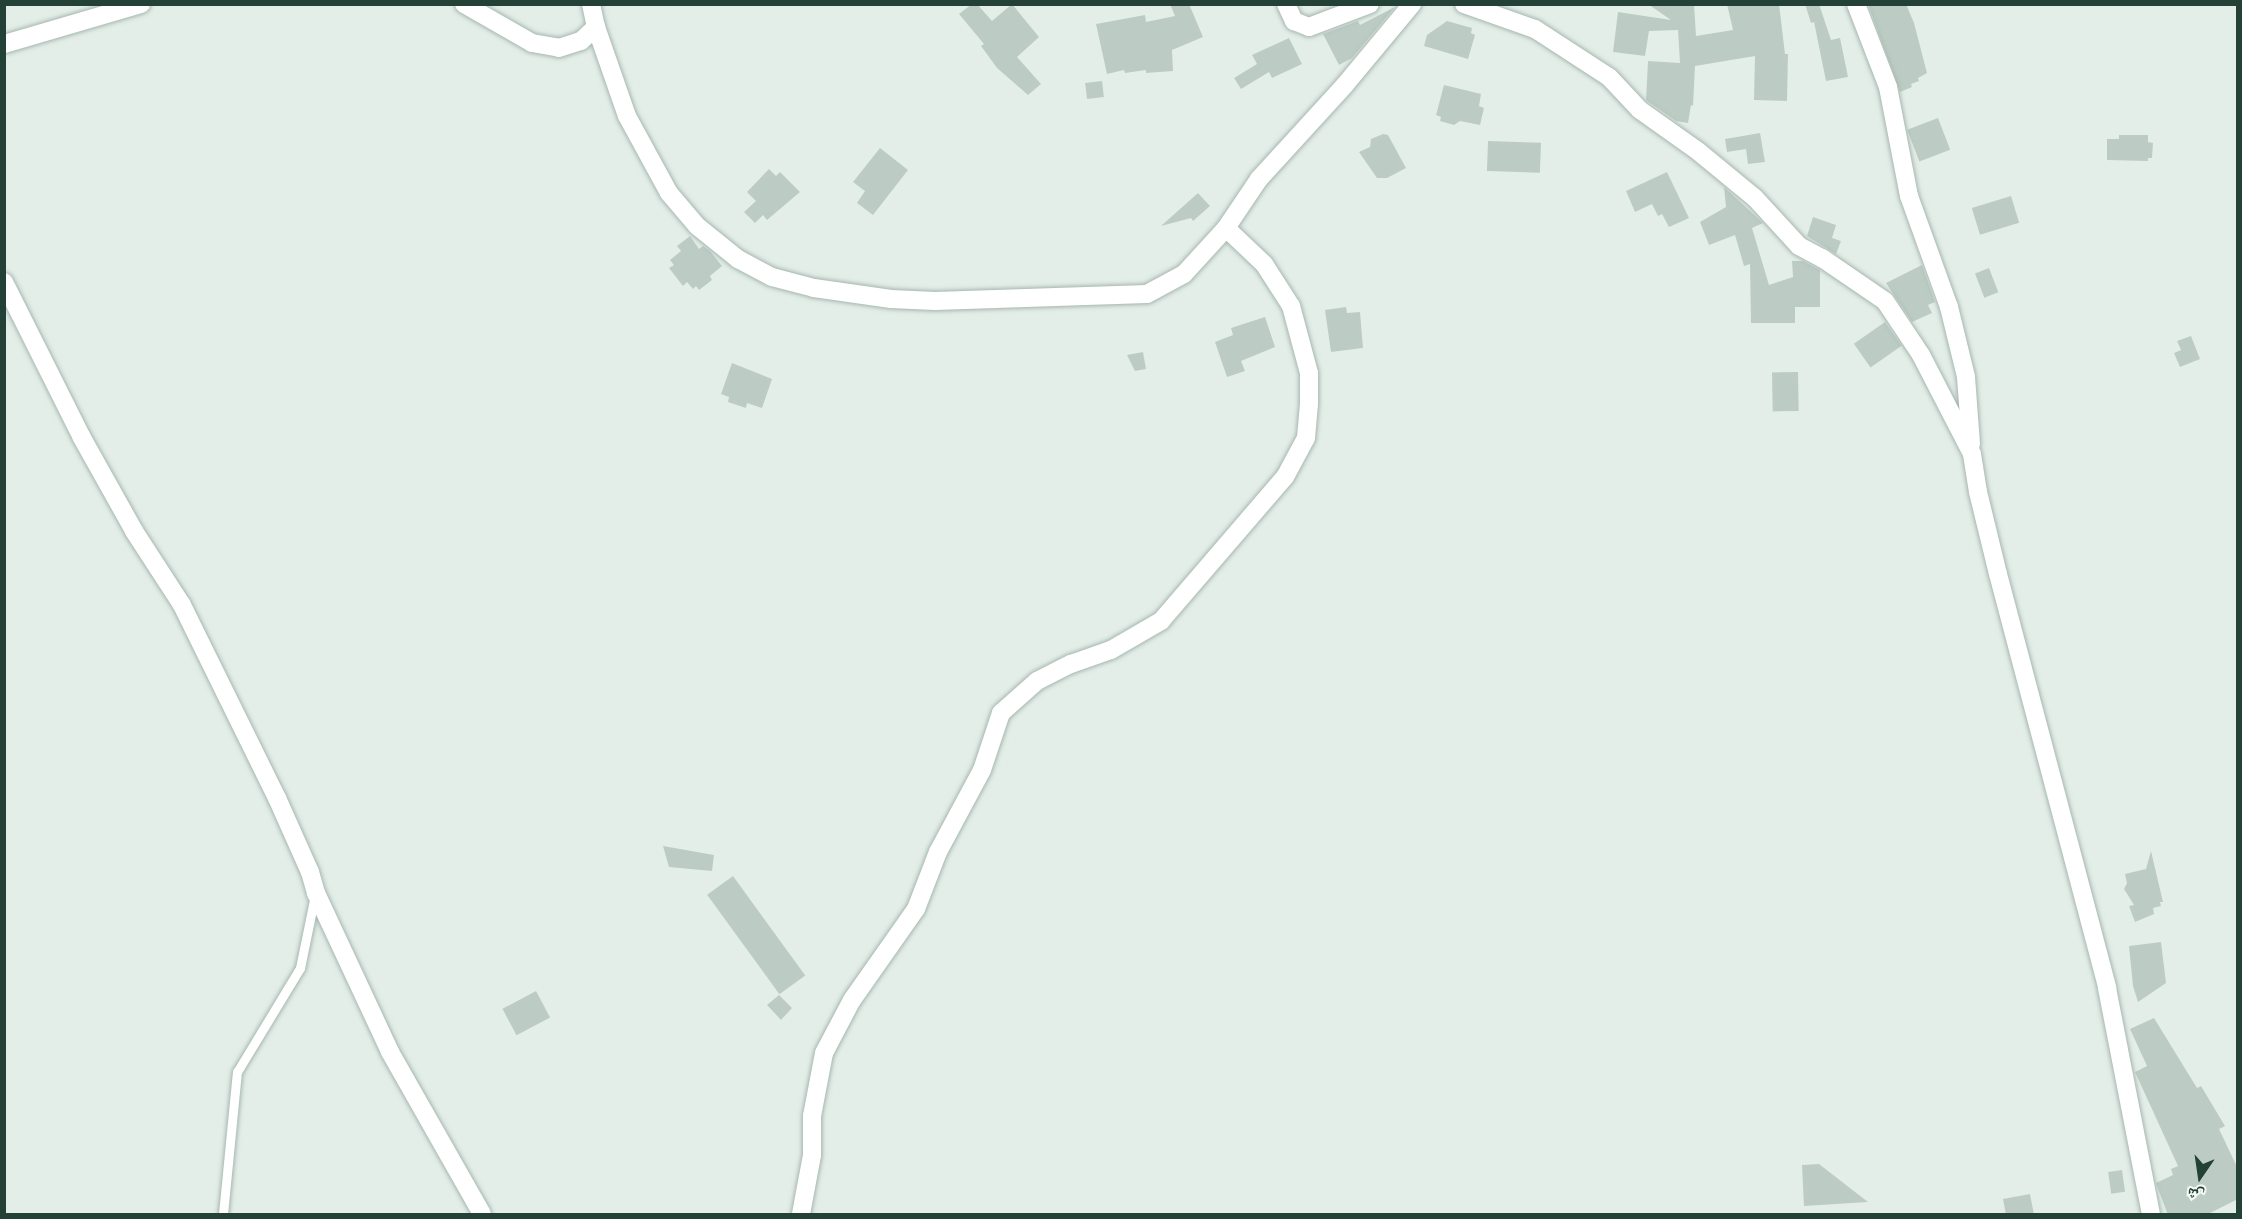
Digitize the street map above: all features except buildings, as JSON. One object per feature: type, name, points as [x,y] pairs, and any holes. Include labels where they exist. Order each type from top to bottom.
[{"type":"street","points":[[4,44],[141,4]]},
{"type":"street","points":[[465,4],[532,43],[559,48],[581,42],[596,27]]},
{"type":"street","points":[[591,4],[596,27],[627,116],[669,193],[697,226],[738,259],[772,277],[814,288],[891,299],[1009,299],[1147,294],[1184,274],[1226,228],[1259,179],[1344,86],[1412,4]]},
{"type":"street","points":[[1286,4],[1294,21],[1309,27],[1370,4]]},
{"type":"street","points":[[1464,4],[1535,29],[1575,53],[1609,77],[1640,110],[1699,152],[1755,198],[1799,246],[1822,258],[1885,301],[1921,355],[1972,454]]},
{"type":"street","points":[[1856,4],[1888,87],[1909,196],[1949,307],[1966,377],[1972,454],[1978,492],[2107,988],[2151,1215]]},
{"type":"street","points":[[801,1215],[812,1155],[812,1116],[824,1053],[852,1000],[916,909],[938,852],[982,770],[1001,713],[1037,681],[1071,664],[1111,650],[1161,621],[1285,477],[1306,438],[1309,404],[1308,373],[1291,306],[1264,264],[1226,228]]},
{"type":"street","points":[[4,282],[81,436],[134,531],[182,605],[277,798],[310,872],[316,893],[390,1052],[482,1215]]},
{"type":"lane","points":[[223,1215],[237,1072],[300,968],[316,893]]}]
